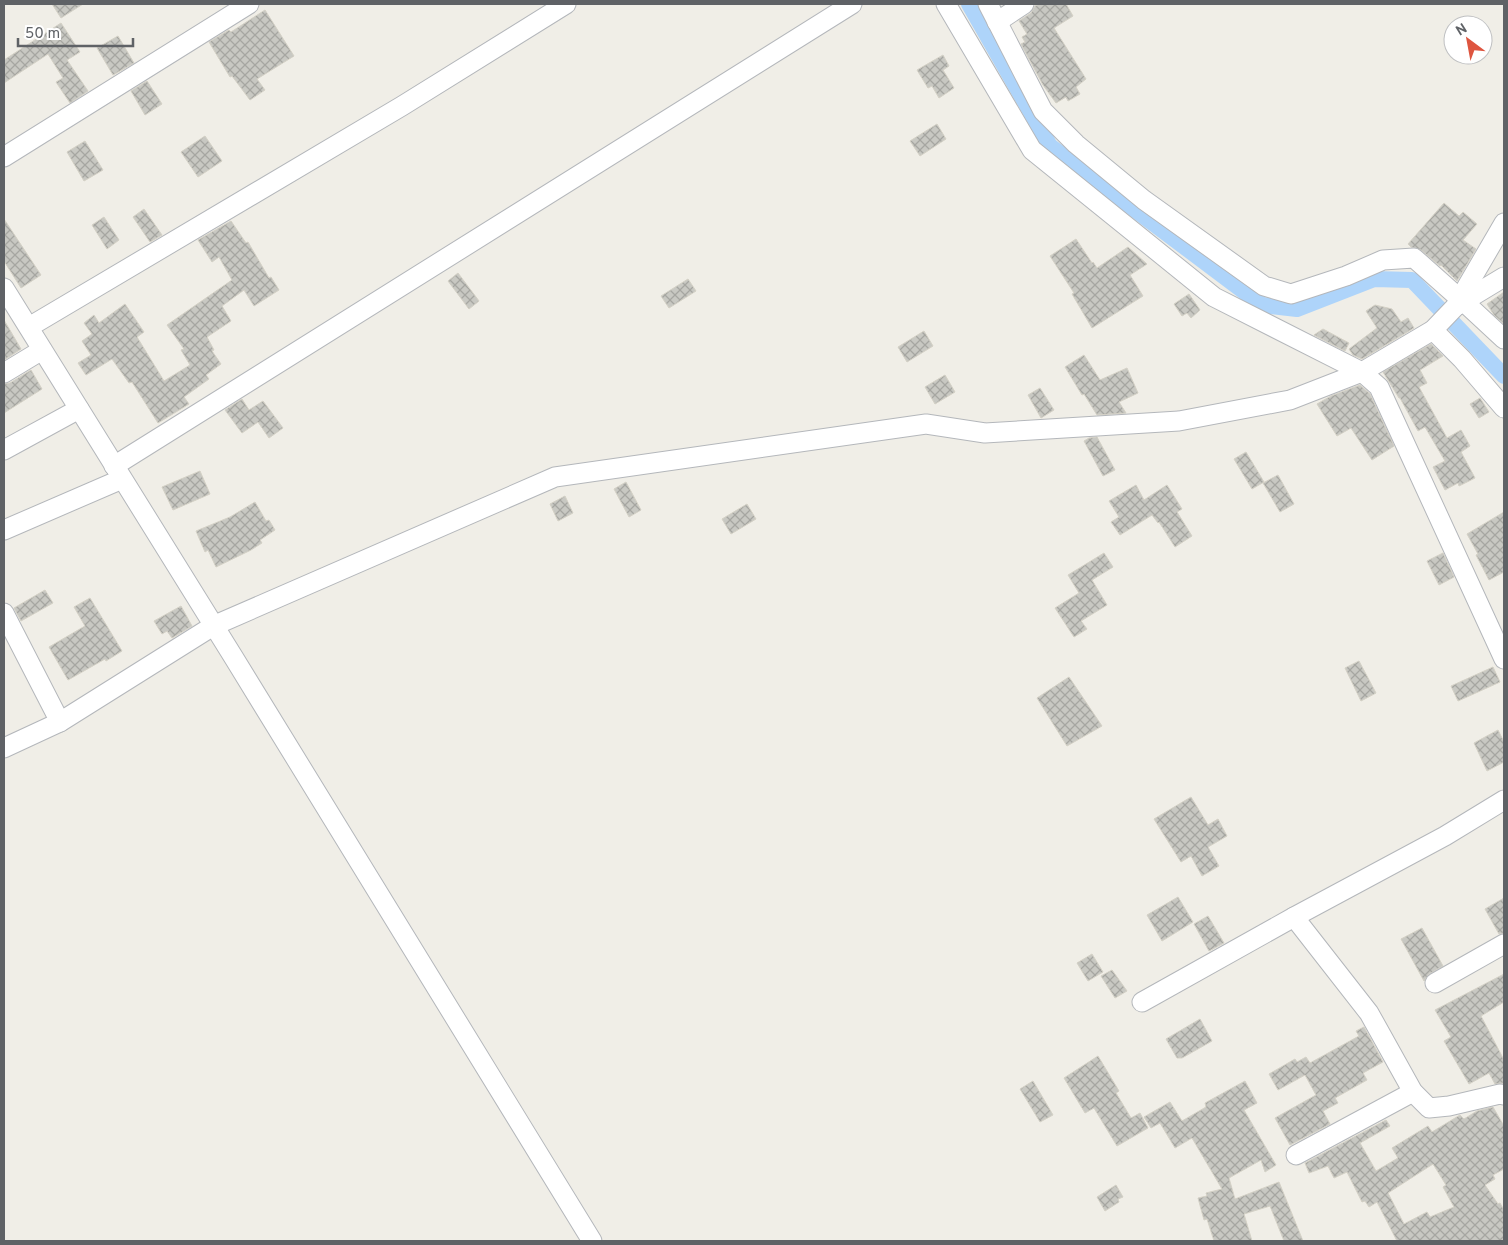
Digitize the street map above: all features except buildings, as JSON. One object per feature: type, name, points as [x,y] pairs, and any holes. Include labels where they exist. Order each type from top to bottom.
[{"type":"street","points":[[4,157],[249,4]]},
{"type":"street","points":[[29,327],[402,106],[566,4]]},
{"type":"street","points":[[4,530],[118,472],[852,4]]},
{"type":"street","points":[[946,4],[1032,150],[1214,297],[1362,372],[1379,387],[1504,658]]},
{"type":"street","points":[[988,4],[1043,111],[1076,144],[1144,200],[1264,286],[1291,294],[1346,276],[1383,260],[1414,258],[1457,305],[1504,340]]},
{"type":"street","points":[[997,22],[1024,4]]},
{"type":"street","points":[[4,748],[60,722],[213,626],[555,477],[926,424],[985,433],[1179,421],[1290,400],[1362,372],[1433,330],[1457,305],[1504,223]]},
{"type":"street","points":[[1457,305],[1504,277]]},
{"type":"street","points":[[4,288],[592,1241]]},
{"type":"street","points":[[1433,330],[1462,359],[1504,408]]},
{"type":"street","points":[[4,373],[42,350]]},
{"type":"street","points":[[4,450],[78,409]]},
{"type":"street","points":[[4,613],[60,722]]},
{"type":"street","points":[[1142,1002],[1294,917],[1445,836],[1504,800]]},
{"type":"street","points":[[1294,917],[1369,1012],[1413,1092],[1429,1108],[1449,1106],[1500,1094],[1504,1095]]},
{"type":"street","points":[[1435,983],[1504,944]]},
{"type":"street","points":[[1296,1155],[1413,1092]]},
{"type":"waterway","points":[[969,4],[1050,146],[1262,305],[1297,309],[1374,279],[1412,280],[1504,376]]}]
